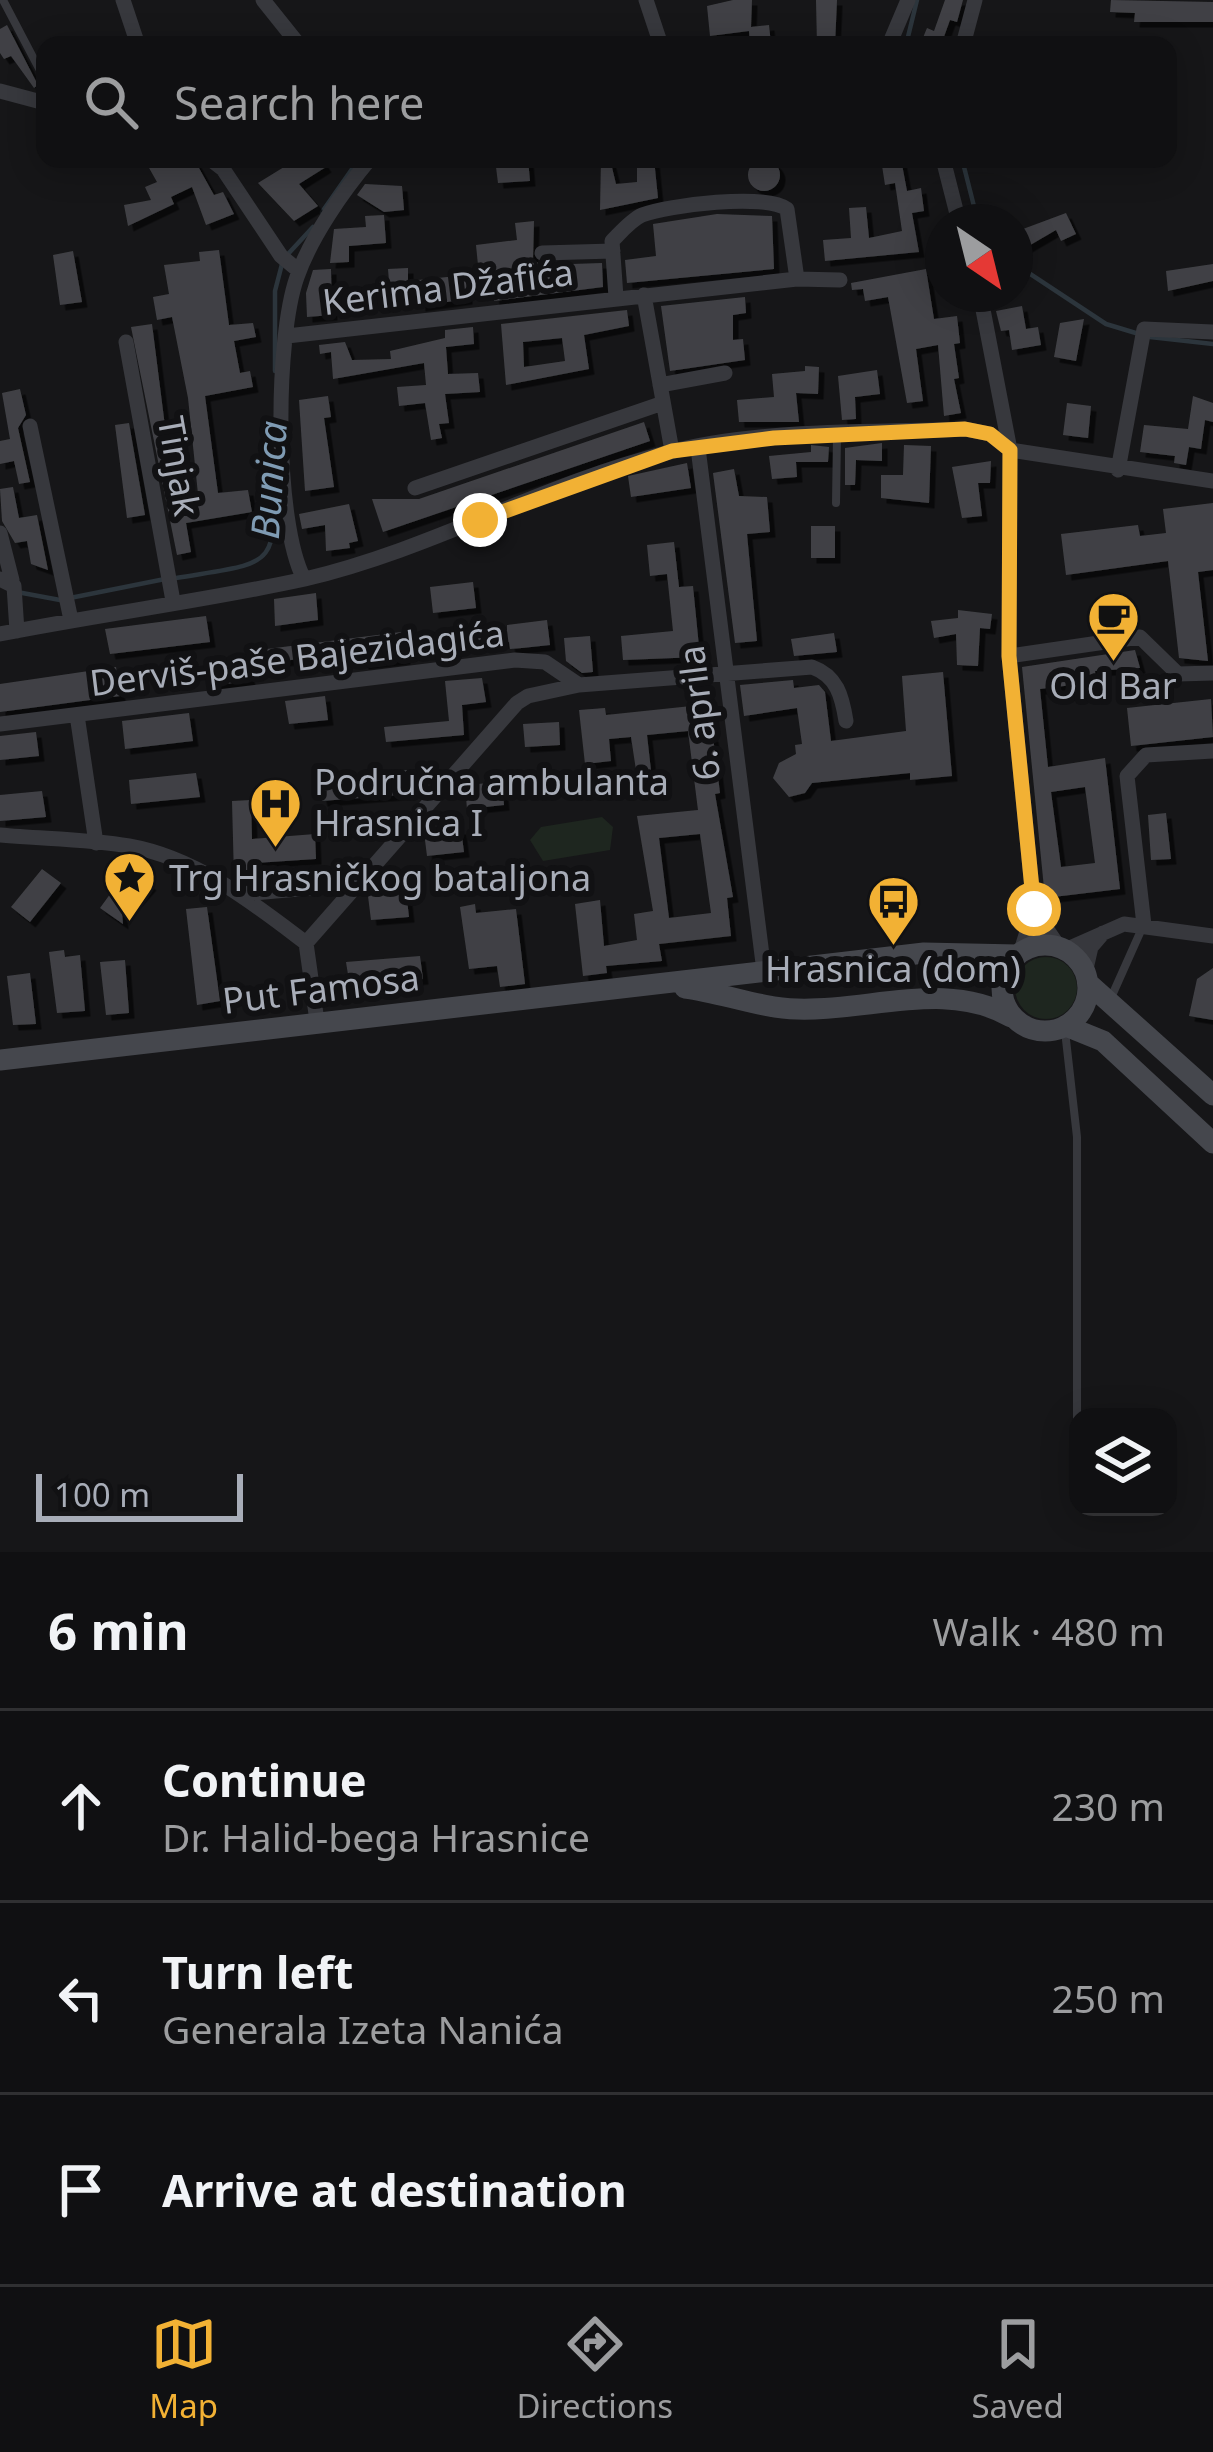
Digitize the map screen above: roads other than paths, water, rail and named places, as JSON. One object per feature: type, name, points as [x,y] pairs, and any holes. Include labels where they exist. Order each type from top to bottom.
[{"type":"main road","points":[[1213,1095],[1109,1002],[1062,948],[1019,953],[1002,978],[1004,1005],[1011,1017],[1030,1030],[1064,1027],[1103,1040],[1213,1143]]},
{"type":"main road","name":"Put Famosa","points":[[0,1060],[924,952],[1019,953]]},
{"type":"main road","points":[[1064,1027],[1085,1004],[1086,978]]},
{"type":"main road","name":"Put Famosa","points":[[649,983],[798,1010],[951,998],[986,1004],[1011,1017]]},
{"type":"street","points":[[123,0],[135,36]]},
{"type":"street","points":[[263,0],[292,36]]},
{"type":"street","points":[[646,0],[658,36]]},
{"type":"street","points":[[893,36],[908,0]]},
{"type":"street","points":[[965,36],[975,0]]},
{"type":"street","points":[[2,96],[36,102]]},
{"type":"street","points":[[222,168],[290,264]]},
{"type":"street","points":[[304,579],[290,525],[282,453],[290,264],[363,168]]},
{"type":"street","points":[[945,168],[954,204]]},
{"type":"street","name":"Kerima Džafića","points":[[616,297],[613,241],[637,217],[676,207],[778,202],[787,209],[796,279]]},
{"type":"street","points":[[542,254],[613,251]]},
{"type":"street","name":"Kerima Džafića","points":[[287,336],[616,297],[796,279],[840,280]]},
{"type":"street","points":[[644,295],[672,451]]},
{"type":"street","points":[[983,312],[1010,450],[1009,656],[1034,909],[1019,953]]},
{"type":"street","points":[[1118,470],[1142,336],[1213,332]]},
{"type":"street","name":"Tinjak","points":[[126,342],[170,588]]},
{"type":"street","points":[[660,385],[725,373]]},
{"type":"street","points":[[415,488],[663,404]]},
{"type":"street","points":[[30,427],[68,606]]},
{"type":"street","points":[[0,533],[9,586],[8,633],[68,606],[170,588],[304,579],[383,556],[672,451],[837,435],[965,429],[990,434],[1010,450],[1213,481]]},
{"type":"street","name":"6. aprila","points":[[698,448],[764,971]]},
{"type":"street","points":[[1009,656],[1140,637],[1178,674],[1213,673]]},
{"type":"street","name":"Derviš-paše Bajezidagića","points":[[0,724],[515,661],[545,662],[579,685],[812,667],[826,672],[836,684],[846,721]]},
{"type":"street","points":[[306,944],[522,699],[579,685]]},
{"type":"street","points":[[77,715],[96,843]]},
{"type":"street","points":[[1144,925],[1127,776],[1146,755],[1213,751]]},
{"type":"street","points":[[0,835],[131,846],[179,861],[242,894],[306,944],[317,1022]]},
{"type":"street","points":[[242,894],[356,884]]},
{"type":"street","points":[[1034,909],[1062,948],[1110,928],[1144,925],[1213,936]]},
{"type":"street","points":[[1086,978],[1091,947],[1110,928]]},
{"type":"lane","points":[[3,0],[36,63]]},
{"type":"lane","points":[[836,503],[837,435]]},
{"type":"lane","points":[[1109,1002],[1144,925]]},
{"type":"lane","points":[[1064,1027],[1077,1137],[1077,1408]]},
{"type":"waterway","points":[[908,36],[917,0]]},
{"type":"waterway","name":"Bunica","points":[[322,212],[353,168]]},
{"type":"waterway","points":[[964,168],[973,204]]},
{"type":"waterway","name":"Bunica","points":[[288,254],[313,227]]},
{"type":"waterway","name":"Bunica","points":[[275,371],[275,291],[282,264]]},
{"type":"waterway","points":[[1033,276],[1106,324],[1139,334]]},
{"type":"waterway","points":[[1150,337],[1213,344]]},
{"type":"waterway","name":"Bunica","points":[[176,578],[234,568],[263,555],[274,526],[275,467]]},
{"type":"waterway","name":"Bunica","points":[[17,592],[60,600],[165,579]]},
{"type":"place","name":"Old Bar","points":[[1113,664]]},
{"type":"place","name":"Područna ambulanta Hrasnica I","points":[[275,849]]},
{"type":"place","name":"Trg Hrasničkog bataljona","points":[[130,924]]},
{"type":"place","name":"Hrasnica (dom)","points":[[893,947]]}]
